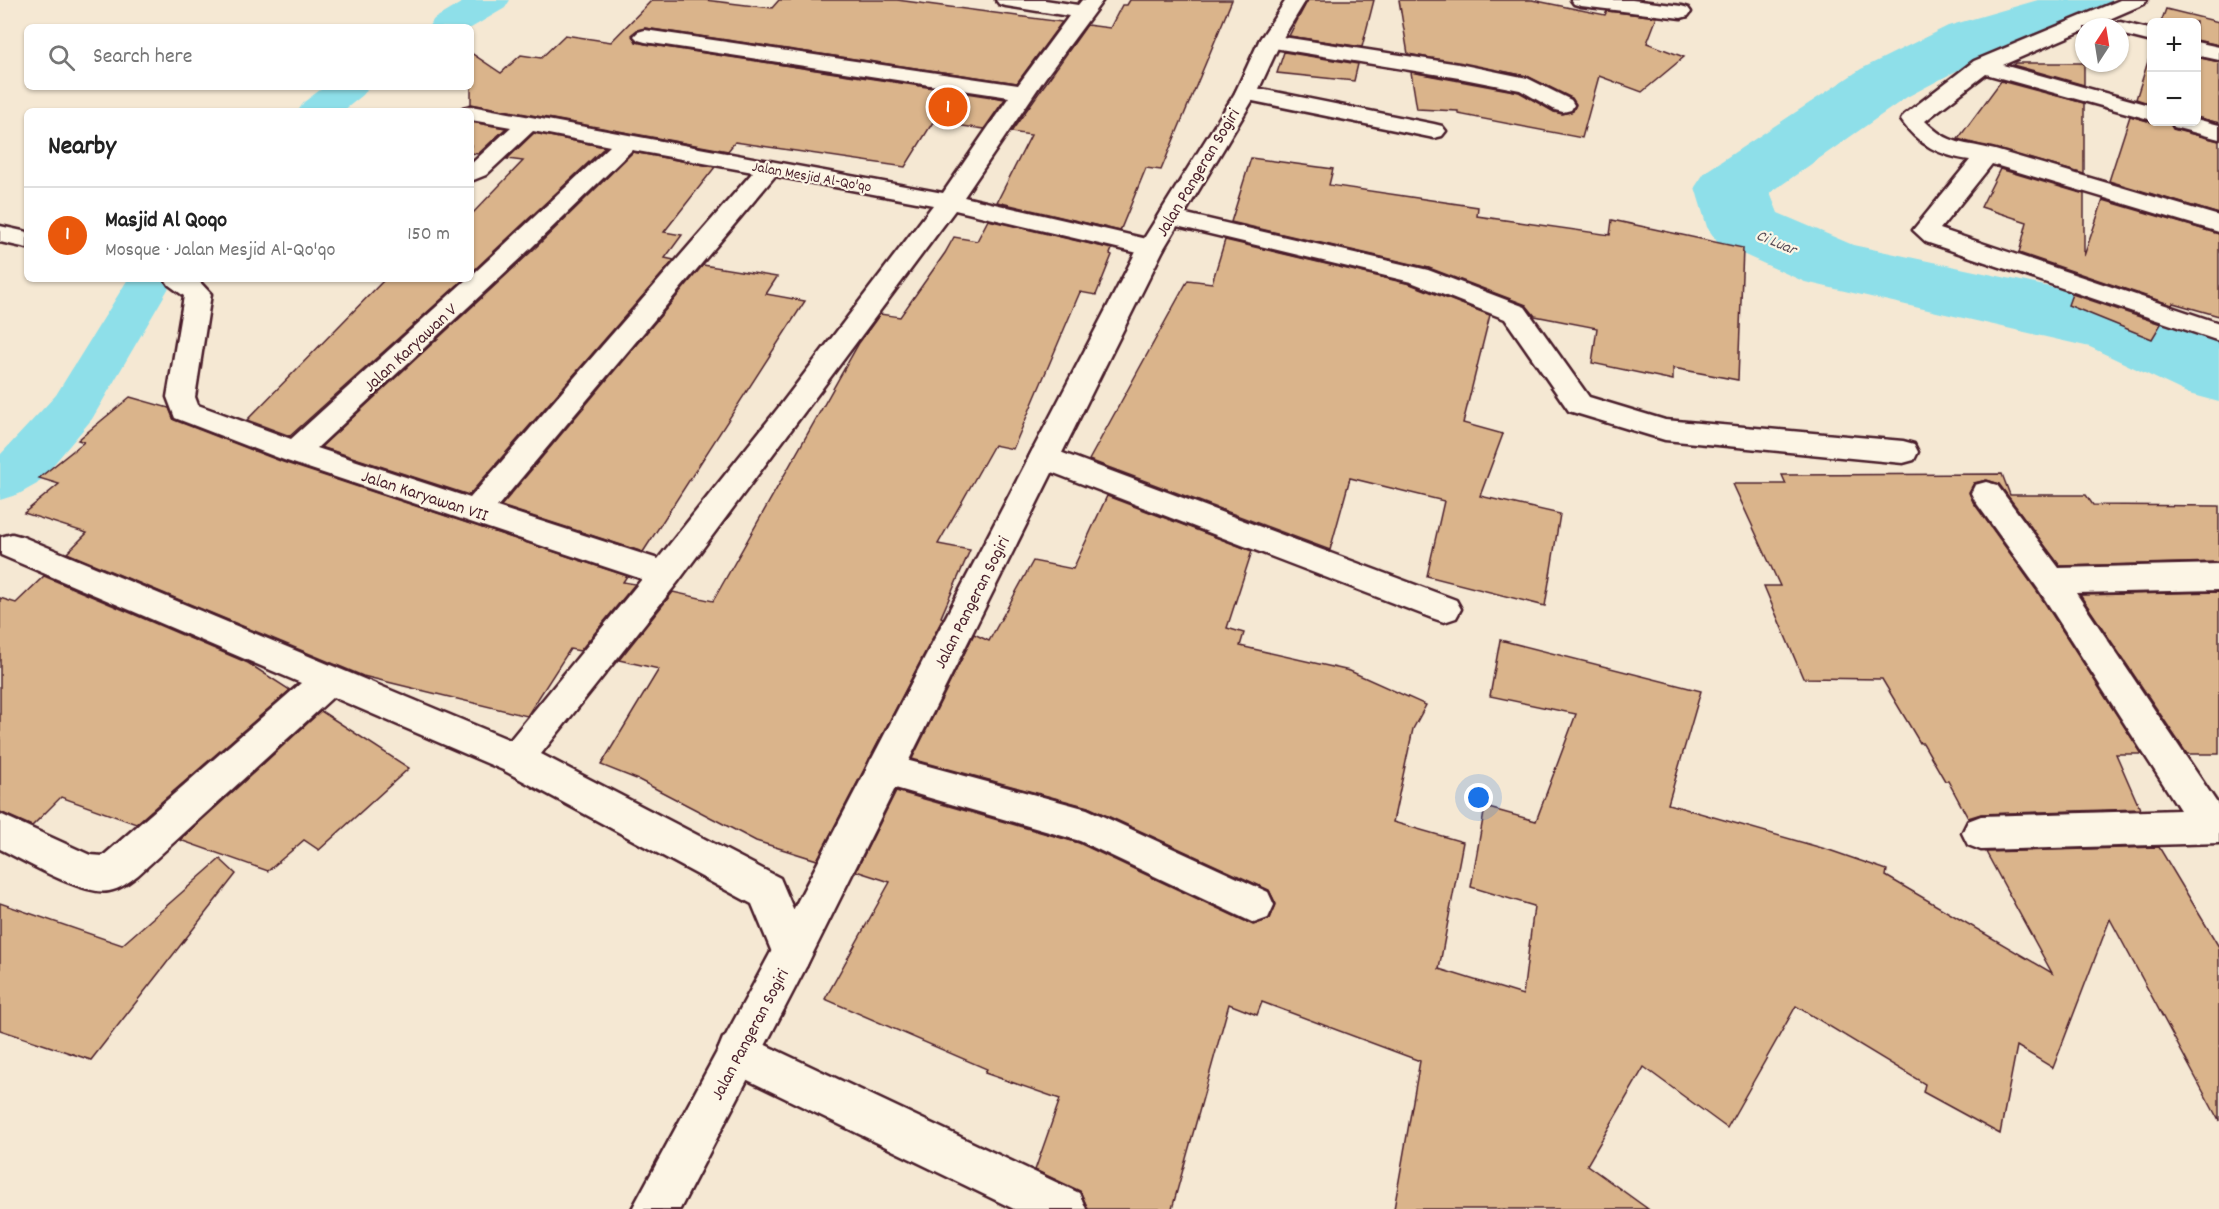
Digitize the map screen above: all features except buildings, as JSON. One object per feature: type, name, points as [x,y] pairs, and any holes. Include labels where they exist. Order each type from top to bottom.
[{"type":"street","points":[[1006,0],[1088,6]]},
{"type":"street","name":"Jalan Pangeran Sogiri","points":[[655,1209],[792,953],[1151,248],[1246,93],[1270,41],[1296,0]]},
{"type":"street","points":[[1581,0],[1681,12]]},
{"type":"street","points":[[2095,18],[2137,0]]},
{"type":"street","points":[[516,759],[666,574],[949,201],[1022,92],[1088,6]]},
{"type":"street","points":[[2075,26],[1982,66],[1912,120],[1928,139],[1957,152],[1987,155],[2219,224]]},
{"type":"street","points":[[2129,30],[2147,35]]},
{"type":"street","points":[[645,36],[1022,92]]},
{"type":"street","points":[[1270,41],[1459,71],[1527,86],[1563,105]]},
{"type":"street","points":[[2201,49],[2219,54]]},
{"type":"street","points":[[1982,66],[2147,112]]},
{"type":"street","points":[[1246,93],[1434,131]]},
{"type":"street","name":"Jalan Mesjid Al-Qo'qo","points":[[474,114],[949,201],[1151,248]]},
{"type":"street","points":[[474,172],[528,124]]},
{"type":"street","points":[[2197,126],[2219,132]]},
{"type":"street","name":"Jalan Karyawan V","points":[[295,452],[521,244],[628,141]]},
{"type":"street","points":[[1987,155],[1926,228],[1927,232],[1935,237],[2219,332]]},
{"type":"street","points":[[476,511],[769,168]]},
{"type":"street","points":[[1169,217],[1419,276],[1515,313],[1579,404],[1665,430],[1903,452]]},
{"type":"street","points":[[0,234],[24,239]]},
{"type":"street","name":"Jalan Karyawan VII","points":[[183,282],[198,294],[181,397],[185,411],[295,452],[666,574]]},
{"type":"street","points":[[1044,457],[1444,609]]},
{"type":"street","points":[[1986,493],[2050,581],[2215,826]]},
{"type":"street","points":[[12,546],[516,759],[766,891],[792,953]]},
{"type":"street","points":[[2050,581],[2219,577]]},
{"type":"street","points":[[0,831],[87,872],[108,874],[124,863],[328,680]]},
{"type":"street","points":[[884,770],[1087,826],[1254,906]]},
{"type":"street","points":[[1981,833],[2215,826]]},
{"type":"street","points":[[738,1053],[1063,1209]]},
{"type":"waterway","points":[[452,24],[492,0]]},
{"type":"waterway","name":"Ci Luar","points":[[2105,0],[1970,39],[1884,83],[1731,187],[1745,227],[1832,265],[2114,326],[2219,374]]},
{"type":"waterway","points":[[322,108],[345,90]]},
{"type":"waterway","points":[[0,480],[18,470],[74,407],[149,282]]},
{"type":"place","name":"Masjid Al Qoqo","points":[[948,107]]}]
